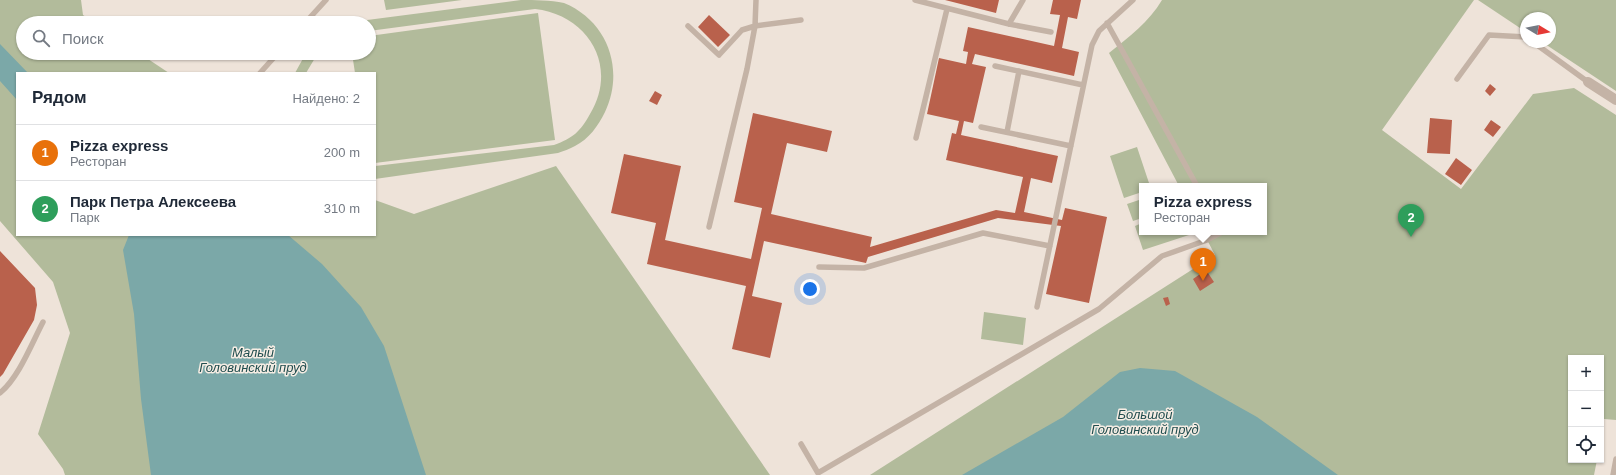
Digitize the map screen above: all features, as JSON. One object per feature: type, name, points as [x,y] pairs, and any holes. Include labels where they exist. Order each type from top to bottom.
[{"type":"street","points":[[1588,82],[1616,100]]},
{"type":"lane","points":[[311,16],[326,0]]},
{"type":"lane","points":[[710,227],[747,69],[755,26],[756,0]]},
{"type":"lane","points":[[915,0],[1009,24],[1051,32]]},
{"type":"lane","points":[[1009,24],[1023,0]]},
{"type":"lane","points":[[1037,307],[1092,45],[1099,31],[1133,0]]},
{"type":"lane","points":[[916,138],[947,9]]},
{"type":"lane","points":[[688,26],[719,55],[742,30],[755,26],[801,20]]},
{"type":"lane","points":[[1107,23],[1195,183]]},
{"type":"lane","points":[[1457,79],[1489,35],[1520,37]]},
{"type":"lane","points":[[1541,48],[1588,82]]},
{"type":"lane","points":[[261,72],[272,60]]},
{"type":"lane","points":[[995,66],[1083,85]]},
{"type":"lane","points":[[1006,132],[1019,71]]},
{"type":"lane","points":[[981,127],[1071,146]]},
{"type":"lane","points":[[819,267],[864,268],[983,233],[1050,246]]},
{"type":"lane","points":[[801,444],[818,473],[1099,309],[1162,256],[1207,240],[1216,235]]},
{"type":"lane","points":[[0,393],[6,388],[15,375],[43,322]]},
{"type":"lane","points":[[1613,475],[1616,458]]},
{"type":"green space","points":[[0,0],[81,0],[83,15],[84,16],[16,16],[16,60],[150,60],[168,72],[16,72],[16,236],[376,236],[376,200],[414,214],[556,166],[770,475],[65,475],[63,469],[38,434],[70,333],[53,282],[0,221]]},
{"type":"green space","points":[[384,0],[462,0],[386,10]]},
{"type":"green space","points":[[521,0],[564,3],[579,11],[592,22],[602,34],[608,48],[612,64],[613,80],[611,96],[605,112],[593,132],[580,143],[558,153],[376,179],[376,166],[554,145],[566,140],[579,130],[590,114],[598,96],[601,78],[599,61],[593,46],[583,32],[570,21],[554,13],[535,9],[376,30],[376,19]]},
{"type":"green space","points":[[1162,0],[1474,0],[1382,130],[1461,189],[1533,94],[1574,88],[1616,115],[1616,420],[1604,419],[1604,355],[1568,355],[1568,463],[1596,463],[1594,475],[870,475],[1215,255],[1205,235],[1267,235],[1267,183],[1177,183],[1109,53],[1131,35],[1151,15]]},
{"type":"green space","points":[[1478,0],[1616,0],[1616,91],[1551,48],[1556,48],[1556,12],[1520,12],[1520,28]]},
{"type":"green space","points":[[538,13],[555,140],[376,163],[376,72],[355,72],[353,60],[376,60],[376,35]]},
{"type":"green space","points":[[302,60],[314,60],[307,72],[296,72]]},
{"type":"green space","points":[[1137,147],[1149,183],[1139,183],[1139,193],[1124,198],[1110,156]]},
{"type":"green space","points":[[1139,200],[1139,219],[1133,221],[1127,204]]},
{"type":"green space","points":[[1139,224],[1139,235],[1189,235],[1143,250],[1135,226]]},
{"type":"green space","points":[[984,312],[1026,318],[1023,345],[981,339]]},
{"type":"water","points":[[0,44],[27,72],[16,72],[16,99],[0,81]]},
{"type":"water","name":"Малый Головинский пруд","points":[[129,236],[289,236],[322,264],[361,307],[384,346],[426,475],[151,475],[141,399],[134,314],[123,250]]},
{"type":"water","name":"Большой Головинский пруд","points":[[1140,368],[1175,371],[1257,417],[1338,475],[962,475],[1063,417],[1120,372]]},
{"type":"building","points":[[945,0],[999,0],[996,13]]},
{"type":"building","points":[[1053,0],[1081,0],[1077,19],[1068,17],[1062,48],[1079,52],[1074,76],[975,54],[972,64],[986,67],[973,123],[964,121],[961,135],[1058,156],[1052,183],[1031,178],[1024,212],[1062,220],[1065,208],[1107,217],[1089,303],[1046,294],[1061,226],[998,218],[868,257],[866,263],[764,241],[752,296],[782,303],[770,358],[732,349],[746,286],[647,264],[656,223],[611,213],[624,154],[681,166],[665,240],[751,259],[762,208],[734,202],[753,113],[832,131],[827,152],[787,143],[771,214],[872,237],[870,247],[996,210],[1015,213],[1023,177],[946,160],[952,133],[956,134],[959,121],[927,114],[939,58],[966,64],[968,52],[963,51],[968,27],[1054,46],[1060,15],[1050,14]]},
{"type":"building","points":[[709,15],[730,35],[718,47],[698,27]]},
{"type":"building","points":[[1490,84],[1496,89],[1490,96],[1485,91]]},
{"type":"building","points":[[655,91],[662,95],[657,105],[649,101]]},
{"type":"building","points":[[1430,118],[1452,120],[1450,154],[1427,153]]},
{"type":"building","points":[[1491,120],[1501,127],[1493,137],[1484,130]]},
{"type":"building","points":[[1456,158],[1472,170],[1461,185],[1445,174]]},
{"type":"building","points":[[0,251],[35,288],[37,305],[34,320],[0,377]]},
{"type":"building","points":[[1206,270],[1214,282],[1200,291],[1193,279]]},
{"type":"building","points":[[1168,297],[1170,304],[1166,306],[1163,298]]},
{"type":"place","name":"Парк Петра Алексеева","points":[[1411,237]]},
{"type":"place","name":"Pizza express","points":[[1203,281]]}]
